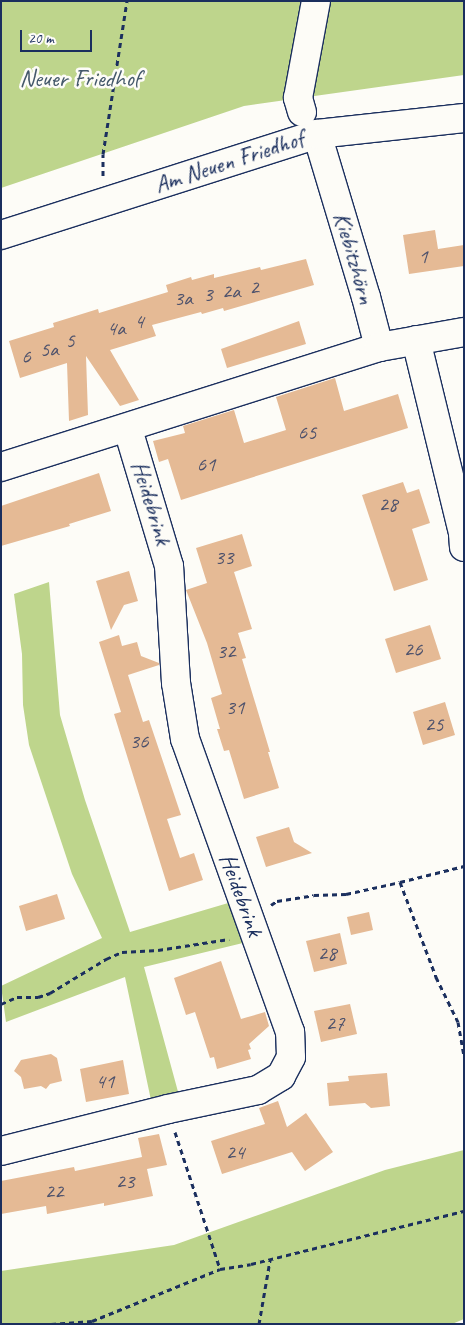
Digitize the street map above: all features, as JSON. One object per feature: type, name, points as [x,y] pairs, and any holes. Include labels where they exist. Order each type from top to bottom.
[{"type":"street","points":[[302,112],[298,98],[316,1]]},
{"type":"street","name":"Am Neuen Friedhof","points":[[1,235],[317,134],[464,118]]},
{"type":"street","name":"Kiebitzhörn","points":[[317,134],[366,297],[379,348]]},
{"type":"street","points":[[379,348],[464,332]]},
{"type":"street","points":[[416,340],[464,547]]},
{"type":"street","name":"Heidebrink","points":[[1,467],[128,429],[379,348]]},
{"type":"street","name":"Heidebrink","points":[[1,1151],[168,1109],[258,1090],[280,1076],[291,1057],[290,1032],[185,739],[176,684],[169,566],[128,429]]},
{"type":"path","points":[[103,176],[103,154],[127,1]]},
{"type":"path","points":[[1,1004],[17,997],[38,997],[50,993],[106,959],[122,952],[207,943],[240,937],[277,901],[314,895],[346,894],[464,866]]},
{"type":"path","points":[[400,882],[436,977],[458,1022],[464,1055]]},
{"type":"path","points":[[168,1109],[220,1269]]},
{"type":"path","points":[[50,1324],[92,1321],[220,1269],[270,1260],[464,1211]]},
{"type":"path","points":[[259,1324],[270,1260]]},
{"type":"green space","name":"Neuer Friedhof","points":[[1,1],[464,1],[464,75],[244,106],[1,188]]},
{"type":"green space","points":[[49,582],[60,715],[85,800],[130,932],[235,901],[247,942],[144,967],[180,1099],[152,1105],[125,977],[6,1022],[1,986],[102,938],[72,874],[29,745],[23,705],[22,654],[14,594]]},
{"type":"green space","points":[[464,1150],[464,1319],[452,1324],[1,1324],[1,1271],[174,1245],[385,1170]]},
{"type":"building","points":[[435,230],[438,249],[464,245],[464,266],[409,274],[403,235]]},
{"type":"building","points":[[306,259],[314,285],[224,311],[223,308],[202,314],[201,312],[152,325],[156,336],[110,350],[139,400],[120,406],[86,356],[88,415],[69,421],[67,363],[20,378],[9,341],[54,327],[53,323],[98,309],[99,313],[168,292],[166,285],[191,277],[192,280],[214,274],[214,278],[260,267],[261,270]]},
{"type":"building","points":[[299,321],[306,344],[227,368],[221,349]]},
{"type":"building","points":[[335,378],[344,411],[398,394],[408,428],[181,500],[168,459],[159,462],[153,441],[185,433],[183,426],[234,410],[244,443],[286,430],[276,397]]},
{"type":"building","points":[[99,473],[111,511],[69,524],[70,526],[1,546],[1,506]]},
{"type":"building","points":[[403,482],[407,493],[419,489],[430,523],[412,529],[428,580],[394,591],[362,495]]},
{"type":"building","points":[[242,534],[252,566],[234,572],[252,629],[238,633],[246,658],[242,659],[279,788],[244,799],[229,750],[224,751],[217,729],[220,729],[211,698],[222,694],[207,643],[186,590],[207,583],[196,548]]},
{"type":"building","points":[[129,571],[138,601],[124,605],[111,630],[96,581]]},
{"type":"building","points":[[430,625],[441,659],[396,673],[385,639]]},
{"type":"building","points":[[119,635],[122,646],[137,642],[141,656],[159,663],[159,665],[128,675],[143,722],[149,720],[181,815],[167,819],[180,858],[194,853],[203,880],[169,891],[114,714],[121,712],[99,642]]},
{"type":"building","points":[[445,702],[455,735],[423,745],[413,712]]},
{"type":"building","points":[[289,827],[294,842],[312,853],[266,867],[256,837]]},
{"type":"building","points":[[57,894],[65,919],[26,931],[19,906]]},
{"type":"building","points":[[369,912],[373,930],[351,935],[347,917]]},
{"type":"building","points":[[340,933],[347,964],[314,972],[306,941]]},
{"type":"building","points":[[221,961],[241,1019],[265,1012],[269,1026],[249,1044],[251,1049],[248,1050],[251,1059],[217,1069],[214,1057],[210,1058],[195,1012],[186,1015],[174,978]]},
{"type":"building","points":[[350,1004],[357,1034],[321,1042],[314,1011]]},
{"type":"building","points":[[51,1054],[57,1058],[62,1081],[50,1084],[46,1089],[41,1086],[24,1089],[21,1077],[14,1071],[21,1060]]},
{"type":"building","points":[[123,1060],[129,1094],[86,1102],[80,1069]]},
{"type":"building","points":[[387,1073],[390,1106],[371,1108],[365,1103],[329,1106],[327,1083],[349,1081],[348,1076]]},
{"type":"building","points":[[278,1101],[287,1127],[306,1113],[333,1152],[305,1171],[292,1152],[222,1174],[211,1141],[265,1124],[259,1108]]},
{"type":"building","points":[[159,1134],[167,1165],[147,1169],[153,1196],[104,1206],[104,1203],[47,1214],[46,1206],[1,1214],[1,1181],[74,1167],[75,1171],[142,1157],[138,1138]]}]
